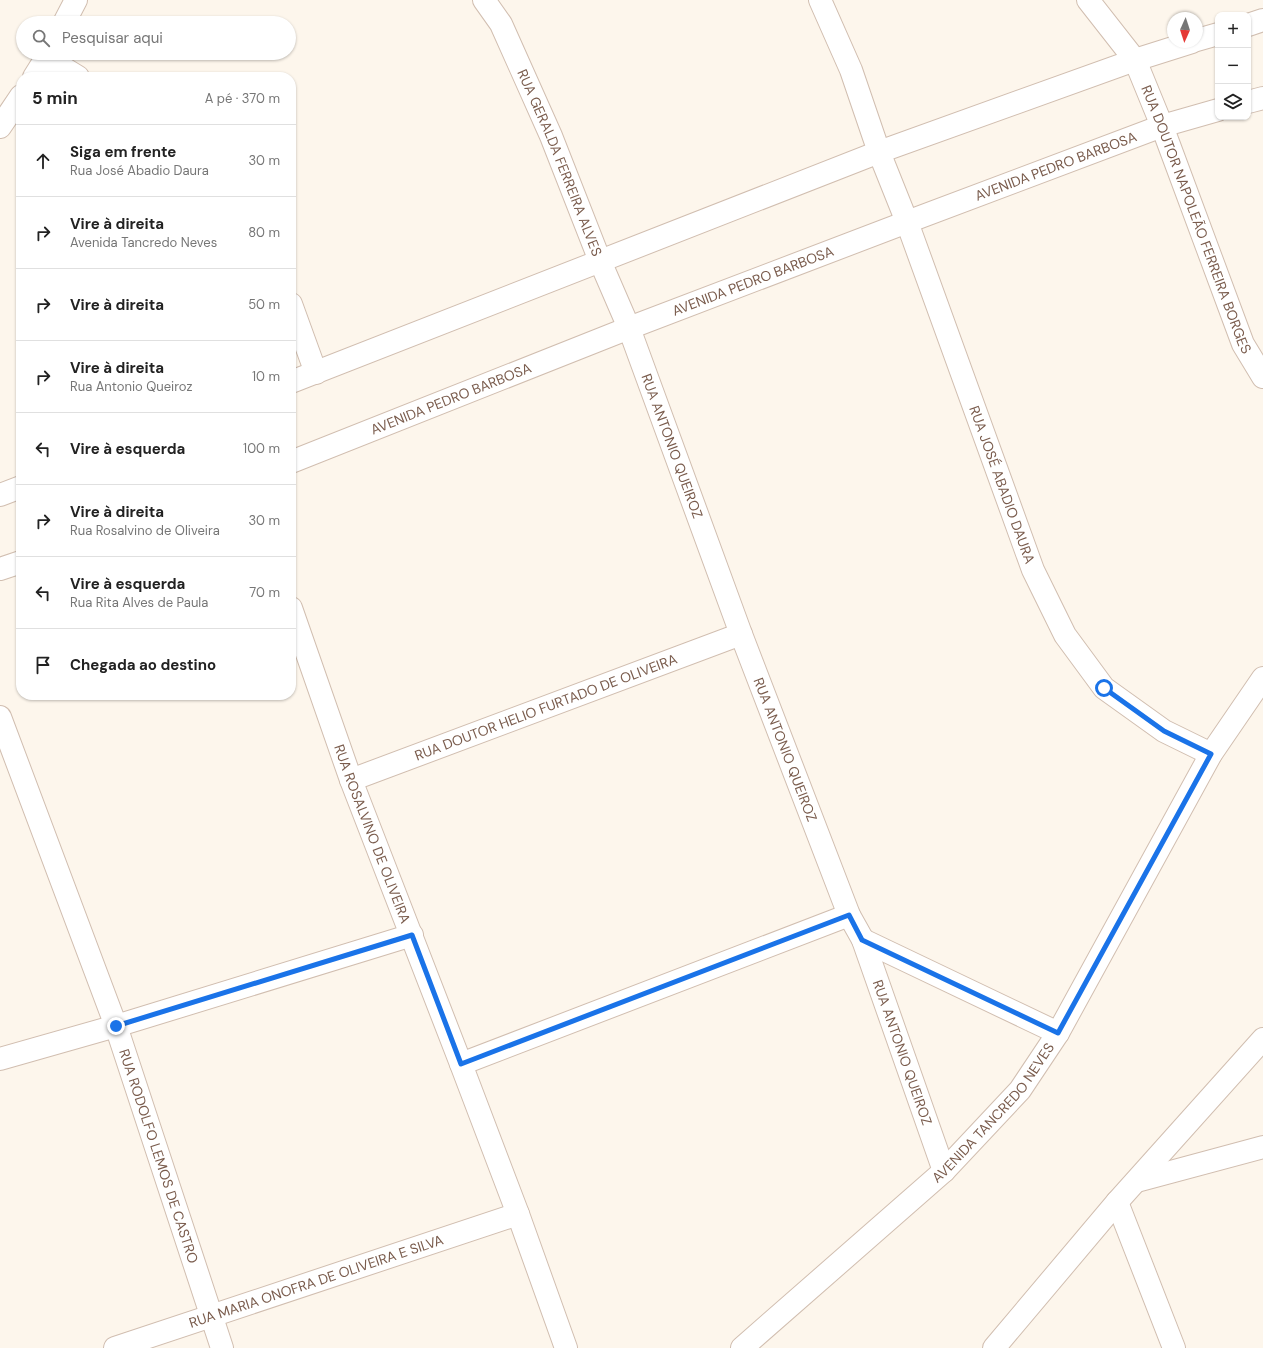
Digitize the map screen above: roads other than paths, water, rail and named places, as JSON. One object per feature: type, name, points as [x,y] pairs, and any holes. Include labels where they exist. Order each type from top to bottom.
[{"type":"street","points":[[68,16],[76,0]]},
{"type":"street","name":"RUA GERALDA FERREIRA ALVES","points":[[484,0],[501,24],[551,136],[600,261],[629,328]]},
{"type":"street","name":"RUA JOSÉ ABADIO DAURA","points":[[820,0],[851,70],[879,152],[907,222],[1033,570],[1065,635],[1104,688],[1164,731],[1211,754]]},
{"type":"street","name":"RUA DOUTOR NAPOLEÃO FERREIRA BORGES","points":[[1088,0],[1135,60],[1162,126],[1243,344],[1263,377]]},
{"type":"street","points":[[1251,24],[1263,20]]},
{"type":"street","points":[[1203,38],[1215,35]]},
{"type":"street","points":[[296,380],[879,152],[1135,60],[1173,48]]},
{"type":"street","points":[[37,72],[45,60]]},
{"type":"street","points":[[55,60],[71,72]]},
{"type":"street","points":[[1251,101],[1263,98]]},
{"type":"street","points":[[0,127],[16,103]]},
{"type":"street","name":"AVENIDA PEDRO BARBOSA","points":[[296,460],[629,328],[907,222],[1162,126],[1215,111]]},
{"type":"street","points":[[296,318],[316,372]]},
{"type":"street","name":"RUA ANTONIO QUEIROZ","points":[[629,328],[741,634],[849,915],[862,940],[944,1171]]},
{"type":"street","points":[[0,495],[16,489]]},
{"type":"street","points":[[0,569],[16,564]]},
{"type":"street","name":"RUA ROSALVINO DE OLIVEIRA","points":[[296,622],[351,780],[412,935],[518,1214],[566,1348]]},
{"type":"street","name":"RUA DOUTOR HELIO FURTADO DE OLIVEIRA","points":[[351,780],[741,634]]},
{"type":"street","name":"AVENIDA TANCREDO NEVES","points":[[742,1348],[944,1171],[1020,1090],[1058,1033],[1211,754],[1263,678]]},
{"type":"street","name":"RUA RODOLFO LEMOS DE CASTRO","points":[[0,717],[116,1026],[222,1348]]},
{"type":"street","points":[[461,1064],[849,915]]},
{"type":"street","points":[[0,1059],[116,1026],[412,935]]},
{"type":"street","points":[[862,940],[1058,1033]]},
{"type":"street","points":[[994,1348],[1117,1202],[1263,1039]]},
{"type":"street","points":[[1137,1181],[1263,1147]]},
{"type":"street","points":[[1117,1202],[1174,1348]]},
{"type":"street","name":"RUA MARIA ONOFRA DE OLIVEIRA E SILVA","points":[[115,1348],[518,1214]]}]
